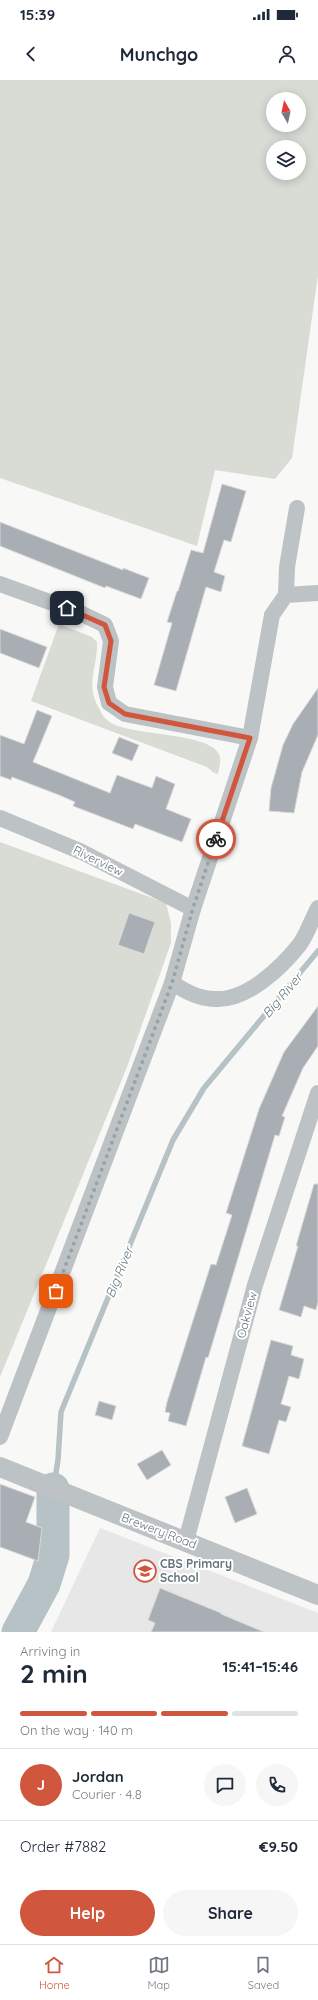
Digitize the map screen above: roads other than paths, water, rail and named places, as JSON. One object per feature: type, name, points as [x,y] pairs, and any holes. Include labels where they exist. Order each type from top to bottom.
[{"type":"street","points":[[0,1437],[172,983],[193,908],[250,738],[272,614],[286,596],[287,567],[297,508]]},
{"type":"street","points":[[0,584],[80,613],[105,625],[111,641],[104,687],[109,703],[125,714],[250,738]]},
{"type":"street","points":[[286,596],[318,593]]},
{"type":"street","name":"Riverview","points":[[0,818],[82,852],[193,908]]},
{"type":"street","points":[[172,983],[185,991],[201,997],[216,1000],[239,994],[269,977],[274,972],[300,943],[318,908]]},
{"type":"street","name":"Oakview","points":[[186,1541],[255,1285],[318,1093]]},
{"type":"street","name":"Brewery Road","points":[[0,1467],[318,1595]]},
{"type":"waterway","name":"Big River","points":[[54,1485],[58,1460],[61,1412],[173,1140],[204,1088],[318,951]]},
{"type":"waterway","name":"Big River","points":[[18,1632],[44,1584],[53,1555],[53,1489]]},
{"type":"place","name":"CBS Primary School","points":[[145,1571]]}]
